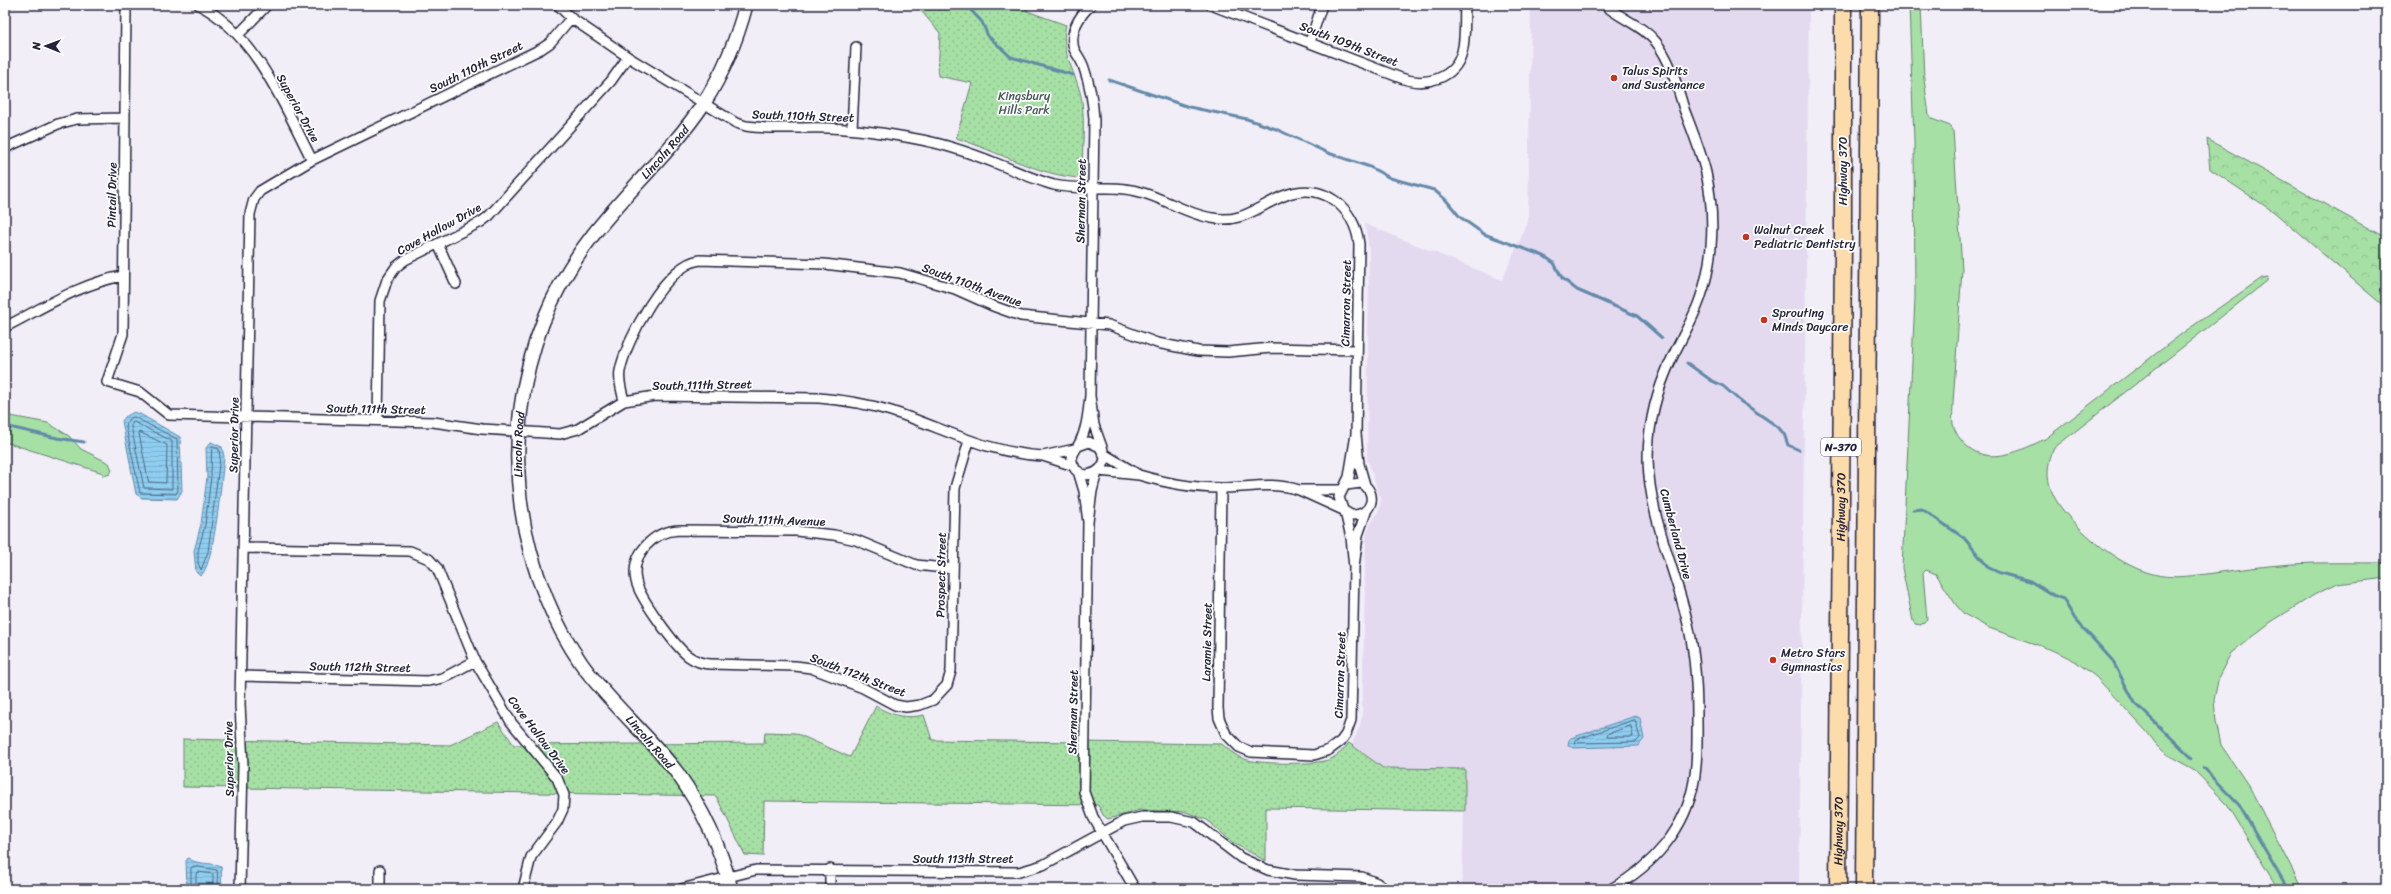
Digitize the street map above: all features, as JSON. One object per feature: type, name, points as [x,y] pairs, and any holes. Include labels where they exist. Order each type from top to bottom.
[{"type":"highway","name":"Highway 370","points":[[1838,889],[1843,249],[1843,5]]},
{"type":"highway","name":"Highway 370","points":[[1864,889],[1870,5]]},
{"type":"street","name":"Pintail Drive","points":[[107,382],[123,334],[126,5]]},
{"type":"street","points":[[199,5],[214,12],[238,35],[267,5]]},
{"type":"street","points":[[558,5],[571,18]]},
{"type":"street","name":"Lincoln Road","points":[[730,883],[703,816],[678,775],[581,664],[547,600],[525,532],[517,470],[518,432],[523,393],[534,347],[542,323],[564,277],[592,236],[678,137],[703,103],[723,69],[739,31],[746,5]]},
{"type":"street","name":"Sherman Street","points":[[1076,448],[1087,425],[1090,396],[1093,188],[1092,100],[1084,67],[1074,48],[1073,32],[1083,12],[1091,5]]},
{"type":"street","name":"South 109th Street","points":[[1211,5],[1415,82],[1435,80],[1454,66],[1463,48],[1465,5]]},
{"type":"street","points":[[1310,42],[1322,5]]},
{"type":"street","name":"Cumberland Drive","points":[[1605,5],[1642,28],[1664,53],[1706,172],[1711,219],[1711,243],[1707,273],[1700,298],[1665,374],[1658,395],[1653,415],[1648,457],[1652,497],[1662,537],[1687,618],[1694,659],[1697,701],[1696,762],[1694,783],[1679,824],[1668,842],[1654,859],[1637,873],[1611,889]]},
{"type":"street","name":"South 110th Street","points":[[312,160],[541,49],[550,42],[571,18],[628,57],[736,123],[746,126],[852,129],[896,135],[938,144],[982,157],[1048,183],[1093,188],[1115,188],[1141,192],[1197,215],[1220,219],[1250,214],[1286,195],[1300,192],[1318,194]]},
{"type":"street","name":"Superior Drive","points":[[238,35],[250,50],[284,105],[312,160],[260,190],[254,199],[250,214],[241,676],[243,766],[240,889]]},
{"type":"street","points":[[852,129],[856,47]]},
{"type":"street","name":"Cove Hollow Drive","points":[[378,420],[380,309],[384,286],[390,275],[400,263],[489,216],[611,81],[628,57]]},
{"type":"street","points":[[5,148],[58,124],[77,119],[125,118]]},
{"type":"street","name":"Cimarron Street","points":[[1318,194],[1339,203],[1352,217],[1357,230],[1359,244],[1356,434],[1359,464],[1365,485]]},
{"type":"street","points":[[438,244],[456,284]]},
{"type":"street","name":"South 110th Avenue","points":[[624,401],[620,382],[621,368],[638,326],[672,276],[684,266],[696,261],[808,263],[879,270],[939,284],[1021,316],[1091,322],[1117,327],[1168,346],[1203,352],[1271,348],[1357,350]]},
{"type":"street","points":[[5,327],[85,286],[105,279],[123,276]]},
{"type":"street","name":"South 111th Street","points":[[107,382],[140,392],[164,412],[174,416],[433,422],[518,432],[552,434],[569,432],[624,401],[655,396],[796,396],[842,400],[890,411],[969,442],[1000,451],[1043,456],[1076,468]]},
{"type":"street","name":"Sherman Street","points":[[1090,396],[1094,425],[1104,452]]},
{"type":"street","name":"Cimarron Street","points":[[1343,488],[1352,466],[1356,434]]},
{"type":"street","name":"Prospect Street","points":[[929,702],[944,689],[952,671],[955,488],[969,442]]},
{"type":"street","points":[[1139,475],[1104,452],[1097,444],[1089,442],[1076,448],[1072,457],[1076,468],[1088,475],[1098,471],[1139,475],[1180,485],[1221,488],[1272,484],[1299,490],[1327,501],[1344,511],[1357,516],[1366,512],[1372,498],[1370,491],[1365,485],[1356,482],[1343,488],[1299,490]]},
{"type":"street","name":"South 111th Street","points":[[1043,456],[1076,448]]},
{"type":"street","points":[[1098,471],[1104,462],[1104,452]]},
{"type":"street","name":"Sherman Street","points":[[1076,468],[1083,487],[1088,522]]},
{"type":"street","name":"Sherman Street","points":[[1098,471],[1092,490],[1088,522],[1083,781],[1088,807],[1135,889]]},
{"type":"street","name":"Laramie Street","points":[[1221,488],[1219,718],[1226,734],[1239,747],[1258,754],[1280,754]]},
{"type":"street","points":[[1343,488],[1339,497],[1344,511]]},
{"type":"street","name":"Cimarron Street","points":[[1344,511],[1351,537],[1354,567]]},
{"type":"street","name":"Cimarron Street","points":[[1280,754],[1323,753],[1341,740],[1350,727],[1352,710],[1354,567],[1358,535],[1366,512]]},
{"type":"street","name":"South 111th Avenue","points":[[635,572],[640,555],[650,541],[665,532],[679,530],[796,531],[829,534],[856,540],[916,565],[953,568]]},
{"type":"street","points":[[244,548],[410,551],[421,555],[429,559],[443,579],[475,662]]},
{"type":"street","name":"South 112th Street","points":[[635,572],[637,586],[643,598],[683,652],[698,661],[711,664],[801,666],[863,688],[895,705],[911,707],[929,702]]},
{"type":"street","name":"Cove Hollow Drive","points":[[475,662],[511,722],[557,778],[564,795],[563,809],[557,822],[531,857],[523,889]]},
{"type":"street","name":"South 112th Street","points":[[241,676],[428,681],[443,678],[475,662]]},
{"type":"street","name":"South 113th Street","points":[[681,889],[730,883],[756,870],[830,869],[1019,872],[1043,865],[1124,821],[1136,818],[1181,818],[1201,826],[1241,858],[1264,868],[1295,875],[1362,877],[1370,879],[1384,889]]},
{"type":"street","points":[[830,869],[830,889]]},
{"type":"street","points":[[380,870],[380,889]]},
{"type":"shaded area","points":[[1531,5],[1809,5],[1799,889],[1462,889],[1465,769],[1383,768],[1352,744],[1360,726],[1362,716],[1366,537],[1370,525],[1378,512],[1381,500],[1367,458],[1369,250],[1365,224],[1502,280],[1528,222]]},
{"type":"green space","name":"Kingsbury Hills Park","points":[[916,5],[1027,5],[1027,11],[1066,25],[1065,45],[1080,92],[1083,111],[1082,176],[1080,178],[1048,172],[1017,162],[956,138],[972,83],[938,76],[940,33]]},
{"type":"green space","points":[[1909,5],[1921,5],[1924,79],[1929,115],[1932,119],[1950,126],[1953,130],[1962,269],[1953,403],[1953,424],[1957,434],[1968,447],[1977,453],[1996,456],[2026,448],[2045,439],[2184,332],[2262,278],[2268,277],[2267,281],[2054,448],[2048,467],[2048,475],[2052,492],[2061,508],[2086,534],[2107,551],[2129,565],[2160,576],[2180,577],[2292,564],[2386,563],[2386,578],[2337,584],[2314,595],[2271,622],[2231,653],[2219,676],[2214,700],[2216,722],[2221,745],[2250,788],[2302,889],[2278,889],[2226,803],[2193,769],[2166,754],[2096,677],[2075,661],[2055,651],[1989,628],[1964,614],[1956,605],[1936,574],[1926,570],[1923,573],[1927,619],[1921,625],[1915,624],[1913,621],[1902,568],[1915,299],[1914,140]]},
{"type":"green space","points":[[2207,139],[2386,238],[2386,308],[2274,212],[2210,169]]},
{"type":"green space","points":[[5,415],[48,423],[69,436],[81,449],[109,463],[112,470],[110,474],[103,476],[103,473],[5,442]]},
{"type":"green space","points":[[876,706],[899,716],[911,717],[924,715],[932,740],[1222,744],[1234,754],[1244,759],[1288,763],[1312,763],[1328,760],[1342,751],[1349,743],[1383,768],[1465,769],[1465,811],[1266,808],[1266,861],[1233,843],[1207,820],[1186,812],[1140,810],[1108,819],[1103,815],[1098,805],[764,801],[763,856],[745,855],[716,796],[183,787],[183,739],[450,745],[498,722],[514,745],[764,743],[765,732],[795,733],[850,757]]},
{"type":"water","points":[[134,412],[180,437],[182,491],[177,499],[142,498],[136,494],[122,421],[125,417]]},
{"type":"water","points":[[211,442],[222,447],[224,457],[213,540],[205,570],[200,576],[196,572],[194,551],[201,524],[207,477],[206,448]]},
{"type":"water","points":[[1635,716],[1640,718],[1644,739],[1638,746],[1573,748],[1568,745],[1571,738]]},
{"type":"water","points":[[188,858],[196,862],[213,864],[221,867],[222,889],[187,889],[186,861]]},
{"type":"waterway","points":[[966,5],[982,22],[988,36],[1011,57],[1073,75]]},
{"type":"waterway","points":[[1109,80],[1189,107],[1247,119],[1276,129],[1328,153],[1370,167],[1390,178],[1434,190],[1446,200],[1460,217],[1484,234],[1544,256],[1554,263],[1562,278],[1577,290],[1637,316],[1662,338]]},
{"type":"waterway","points":[[1687,363],[1712,381],[1723,386],[1740,401],[1778,427],[1784,434],[1788,445],[1799,450]]},
{"type":"waterway","points":[[5,426],[57,438],[84,442]]},
{"type":"waterway","points":[[1913,510],[1922,509],[1964,538],[1989,568],[2000,573],[2030,581],[2051,594],[2063,599],[2075,619],[2112,660],[2135,703],[2192,758]]},
{"type":"waterway","points":[[2203,768],[2239,805],[2288,889]]},
{"type":"place","name":"Talus Spirits and Sustenance","points":[[1614,78]]},
{"type":"place","name":"Walnut Creek Pediatric Dentistry","points":[[1746,237]]},
{"type":"place","name":"Sprouting Minds Daycare","points":[[1764,320]]},
{"type":"place","name":"Metro Stars Gymnastics","points":[[1773,660]]}]
